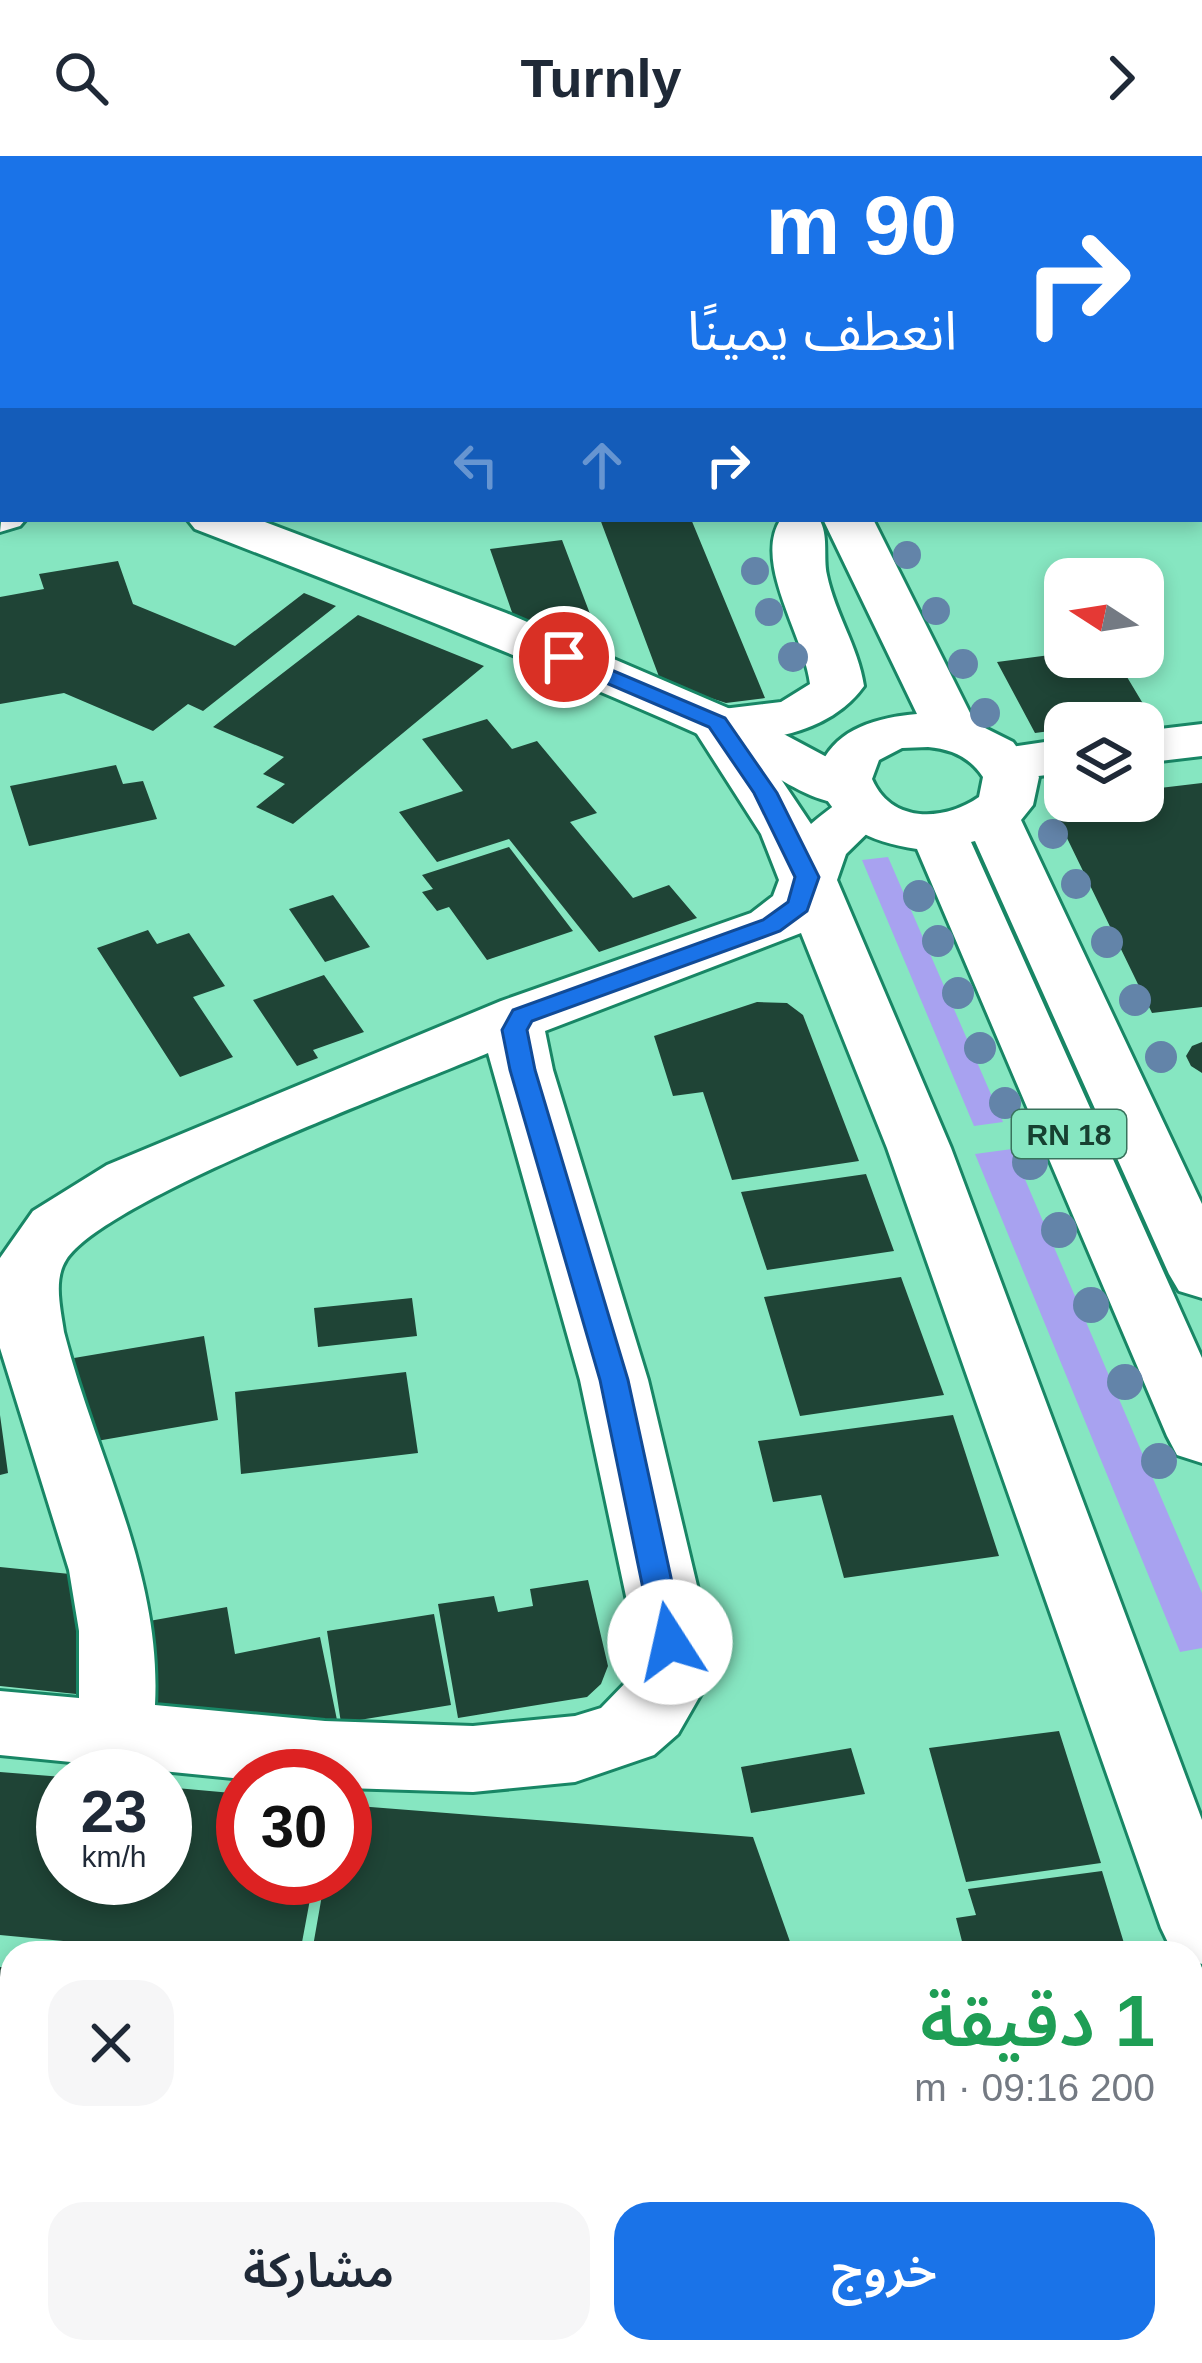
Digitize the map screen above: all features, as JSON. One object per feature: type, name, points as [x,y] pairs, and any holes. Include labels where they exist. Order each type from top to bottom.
[{"type":"street","points":[[220,522],[371,577],[730,729],[868,769]]},
{"type":"street","points":[[730,729],[804,713],[819,706],[837,686],[835,668],[801,584],[814,522]]},
{"type":"street","points":[[814,522],[953,733],[983,745],[978,804]]},
{"type":"street","points":[[814,522],[868,769],[896,827],[978,804],[1044,768]]},
{"type":"street","points":[[730,729],[807,877],[919,1148],[1202,1928]]},
{"type":"street","points":[[114,1734],[118,1641],[106,1570],[47,1392],[28,1315],[28,1270],[49,1237],[80,1208],[130,1181],[522,1016],[772,926],[799,905],[807,877],[868,769],[953,733]]},
{"type":"street","points":[[1164,745],[1202,740]]},
{"type":"street","name":"RN 18","points":[[978,804],[1202,1274]]},
{"type":"street","name":"RN 18","points":[[978,804],[1202,1436]]},
{"type":"street","points":[[0,1723],[325,1754],[530,1756],[575,1749],[627,1732],[651,1711],[671,1680],[667,1615],[614,1380],[522,1070],[515,1030],[522,1016]]},
{"type":"shaded area","points":[[888,857],[1003,1122],[974,1126],[862,860]]},
{"type":"shaded area","points":[[1012,1149],[1202,1593],[1202,1648],[1180,1652],[975,1154]]},
{"type":"building","points":[[601,522],[692,522],[765,698],[726,703],[661,682]]},
{"type":"building","points":[[562,540],[598,635],[571,639],[514,618],[490,549]]},
{"type":"building","points":[[118,561],[133,604],[235,646],[304,593],[336,606],[203,711],[188,704],[153,731],[64,693],[0,704],[0,597],[44,589],[39,574]]},
{"type":"building","points":[[358,615],[484,666],[293,824],[256,807],[285,784],[263,774],[284,757],[213,727]]},
{"type":"building","points":[[1044,656],[1044,678],[1128,678],[1142,702],[1044,702],[1044,732],[1035,733],[997,662]]},
{"type":"building","points":[[487,719],[512,749],[537,741],[597,813],[570,822],[633,898],[669,885],[697,918],[599,952],[509,839],[437,862],[399,812],[463,791],[422,739]]},
{"type":"building","points":[[116,765],[123,784],[143,781],[157,819],[29,846],[10,786]]},
{"type":"building","points":[[1202,783],[1202,1007],[1152,1013],[1059,822],[1164,822],[1164,788]]},
{"type":"building","points":[[509,847],[573,931],[487,960],[449,907],[437,911],[422,892],[433,889],[422,875]]},
{"type":"building","points":[[333,895],[370,947],[325,962],[289,909]]},
{"type":"building","points":[[148,930],[157,944],[189,933],[225,986],[193,997],[233,1057],[180,1077],[97,948]]},
{"type":"building","points":[[324,975],[364,1032],[313,1050],[318,1058],[297,1066],[253,1000]]},
{"type":"building","points":[[757,1002],[787,1003],[803,1015],[859,1161],[732,1180],[703,1092],[673,1096],[654,1036]]},
{"type":"building","points":[[1202,1042],[1202,1073],[1186,1056]]},
{"type":"building","points":[[866,1174],[894,1251],[767,1270],[741,1192]]},
{"type":"building","points":[[901,1277],[944,1395],[800,1416],[764,1297]]},
{"type":"building","points":[[412,1298],[417,1336],[318,1347],[314,1308]]},
{"type":"building","points":[[204,1336],[218,1420],[85,1443],[74,1358]]},
{"type":"building","points":[[406,1372],[418,1453],[241,1474],[235,1392]]},
{"type":"building","points":[[0,1415],[8,1473],[0,1475]]},
{"type":"building","points":[[953,1415],[999,1556],[844,1578],[821,1495],[773,1502],[758,1441]]},
{"type":"building","points":[[0,1567],[90,1576],[95,1696],[0,1686]]},
{"type":"building","points":[[588,1580],[608,1666],[601,1684],[587,1697],[458,1718],[438,1604],[494,1596],[498,1612],[533,1606],[530,1589]]},
{"type":"building","points":[[227,1607],[235,1654],[320,1637],[337,1720],[139,1706],[127,1625]]},
{"type":"building","points":[[434,1614],[451,1705],[341,1723],[327,1631]]},
{"type":"building","points":[[1059,1731],[1101,1863],[966,1882],[929,1748]]},
{"type":"building","points":[[851,1748],[865,1794],[751,1813],[741,1767]]},
{"type":"building","points":[[0,1772],[36,1775],[36,1905],[192,1905],[192,1789],[216,1792],[216,1905],[309,1905],[302,1941],[63,1941],[0,1935]]},
{"type":"building","points":[[372,1807],[753,1837],[790,1941],[314,1941],[320,1905],[372,1905]]},
{"type":"building","points":[[1102,1871],[1123,1941],[962,1941],[956,1918],[976,1915],[968,1889]]},
{"type":"route","points":[[564,657],[717,723],[789,834],[807,877],[799,905],[772,926],[561,998],[522,1016],[515,1030],[522,1070],[614,1380],[670,1642]]}]
